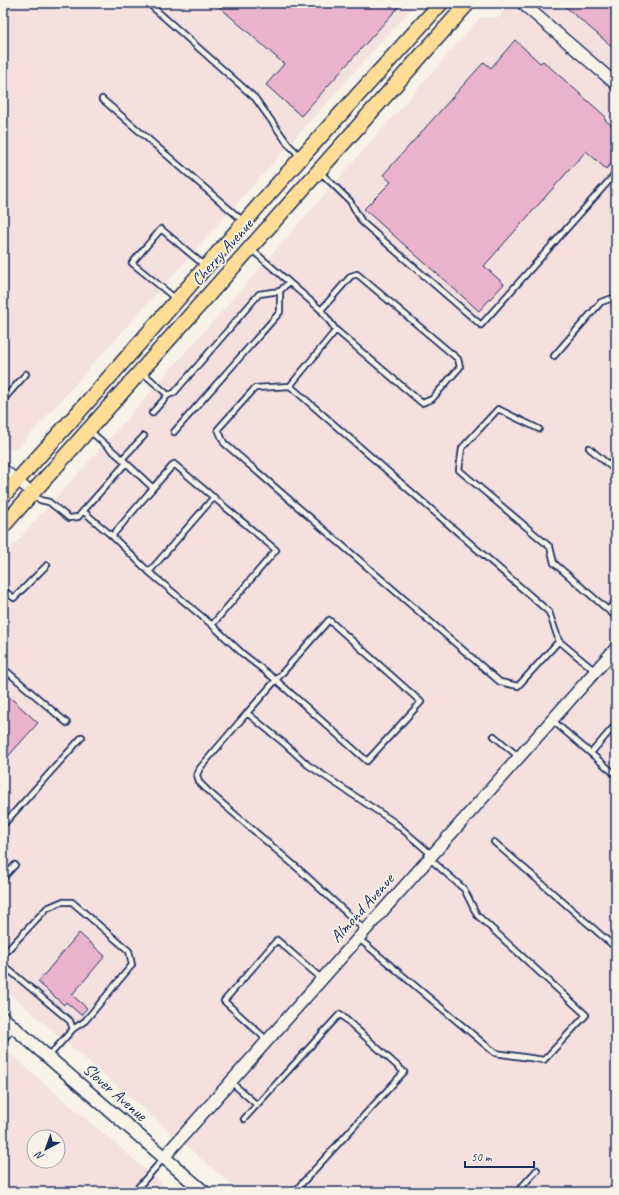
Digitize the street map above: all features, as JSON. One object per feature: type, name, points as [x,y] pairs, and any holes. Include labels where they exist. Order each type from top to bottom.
[{"type":"main road","name":"Cherry Avenue","points":[[3,496],[440,3]]},
{"type":"main road","name":"Cherry Avenue","points":[[3,526],[36,497],[89,430],[141,370],[468,3]]},
{"type":"main road","name":"Slover Avenue","points":[[3,1018],[204,1192]]},
{"type":"street","points":[[522,3],[616,84]]},
{"type":"street","points":[[3,468],[36,497]]},
{"type":"street","name":"Almond Avenue","points":[[164,1157],[595,671],[614,652]]},
{"type":"lane","points":[[148,3],[255,98],[288,144],[302,158]]},
{"type":"lane","points":[[102,99],[245,222]]},
{"type":"lane","points":[[319,171],[350,201],[362,222],[481,325],[616,173]]},
{"type":"lane","points":[[176,300],[132,263],[161,229],[206,268]]},
{"type":"lane","points":[[250,248],[321,310],[336,330],[422,403],[432,399],[460,367],[458,359],[357,274],[351,276],[321,310]]},
{"type":"lane","points":[[152,413],[168,395],[174,393],[259,294],[280,291],[289,282]]},
{"type":"lane","points":[[174,432],[280,312],[280,291]]},
{"type":"lane","points":[[554,356],[601,302],[616,297]]},
{"type":"lane","points":[[290,386],[336,330]]},
{"type":"lane","points":[[141,370],[168,395]]},
{"type":"lane","points":[[3,400],[26,374]]},
{"type":"lane","points":[[559,641],[518,686],[500,682],[224,443],[218,429],[255,388],[290,386],[550,612],[559,641],[595,671]]},
{"type":"lane","points":[[539,429],[498,409],[462,448],[459,470],[550,547],[554,563],[616,617]]},
{"type":"lane","points":[[89,430],[153,488]]},
{"type":"lane","points":[[122,459],[144,436]]},
{"type":"lane","points":[[589,448],[616,471]]},
{"type":"lane","points":[[36,497],[48,502],[69,518],[78,517],[126,463]]},
{"type":"lane","points":[[112,536],[174,464],[276,550],[212,625]]},
{"type":"lane","points":[[149,572],[214,497]]},
{"type":"lane","points":[[83,511],[112,536],[149,572],[212,625],[243,654],[276,680],[367,761],[421,702],[329,620],[276,680],[200,768],[197,775],[199,782],[302,872],[352,920],[362,934],[396,970],[495,1053],[544,1060],[586,1015],[477,914],[464,889],[394,822],[308,765],[285,744],[247,714]]},
{"type":"lane","points":[[3,590],[14,598],[46,565]]},
{"type":"lane","points":[[608,610],[616,601]]},
{"type":"lane","points":[[3,668],[67,723]]},
{"type":"lane","points":[[552,720],[616,775]]},
{"type":"lane","points":[[590,753],[616,724]]},
{"type":"lane","points":[[494,736],[519,757]]},
{"type":"lane","points":[[3,825],[82,737]]},
{"type":"lane","points":[[494,842],[616,948]]},
{"type":"lane","points":[[3,878],[15,865]]},
{"type":"lane","points":[[3,955],[47,908],[61,902],[72,902],[129,951],[132,965],[85,1021],[73,1029],[48,1057]]},
{"type":"lane","points":[[268,1040],[224,1001],[277,940],[322,979]]},
{"type":"lane","points":[[3,965],[70,1021],[73,1029]]},
{"type":"lane","points":[[244,1119],[340,1014],[404,1072],[294,1192]]},
{"type":"lane","points":[[3,1040],[14,1027]]},
{"type":"lane","points":[[231,1082],[257,1105]]},
{"type":"lane","name":"Almond Avenue","points":[[134,1192],[164,1157]]},
{"type":"lane","points":[[517,1192],[537,1170]]},
{"type":"shaded area","points":[[3,3],[416,3],[18,448],[3,449]]},
{"type":"shaded area","points":[[511,3],[616,3],[616,1192],[240,1192],[3,988],[3,557],[126,420],[480,18],[499,17]]},
{"type":"shaded area","points":[[3,1048],[172,1192],[3,1192]]},
{"type":"building","points":[[215,3],[402,3],[301,116],[266,85],[284,64]]},
{"type":"building","points":[[561,3],[616,3],[616,50]]},
{"type":"building","points":[[515,40],[540,63],[543,61],[606,117],[604,119],[616,129],[616,158],[606,169],[586,151],[484,266],[504,284],[479,311],[364,209],[391,182],[383,175],[484,62],[491,68]]},
{"type":"building","points":[[3,691],[38,723],[3,762]]},
{"type":"building","points":[[79,933],[105,956],[72,995],[87,1008],[81,1015],[66,1002],[64,1005],[38,982]]}]
